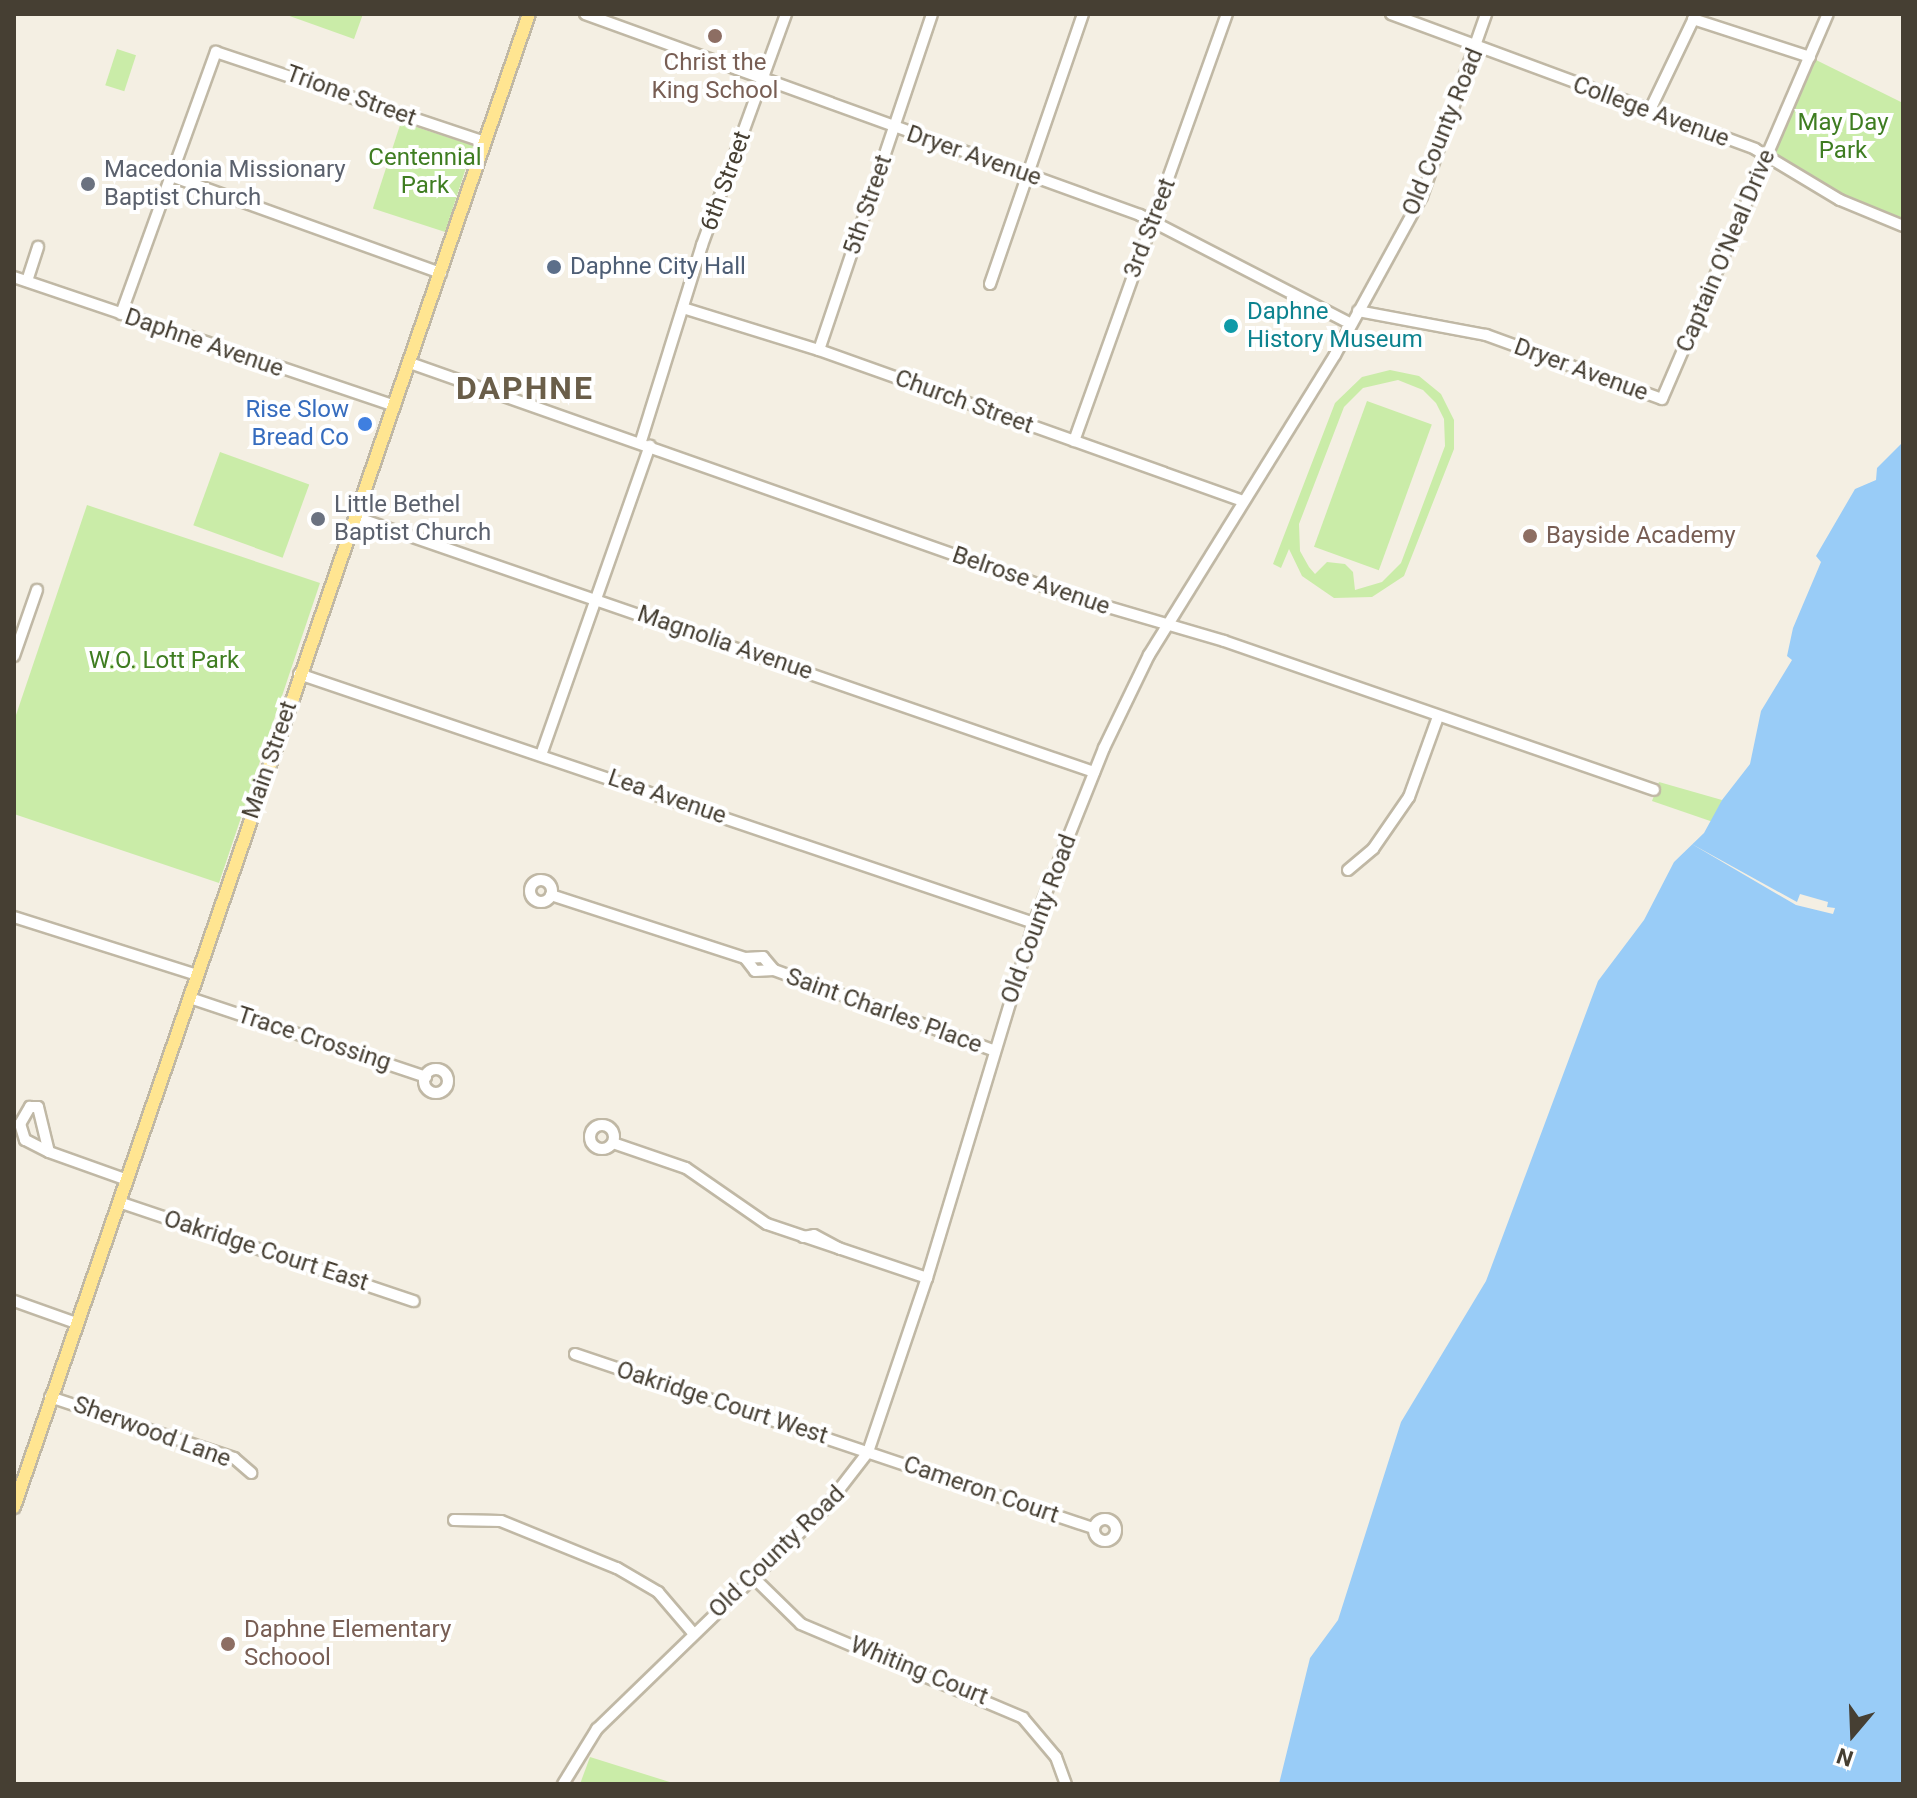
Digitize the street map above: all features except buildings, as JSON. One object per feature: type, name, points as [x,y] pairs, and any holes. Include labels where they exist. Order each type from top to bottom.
[{"type":"main road","name":"Main Street","points":[[14,1507],[17,1481],[50,1397],[125,1179],[196,1000],[197,975],[529,14]]},
{"type":"street","name":"Dryer Avenue","points":[[585,14],[1152,220],[1351,324]]},
{"type":"street","name":"6th Street","points":[[541,755],[598,599],[646,444],[683,308],[786,14]]},
{"type":"street","name":"5th Street","points":[[819,350],[932,14]]},
{"type":"street","points":[[990,284],[1083,14]]},
{"type":"street","name":"3rd Street","points":[[1074,441],[1227,14]]},
{"type":"street","name":"College Avenue","points":[[1391,14],[1764,156],[1865,213],[1903,226]]},
{"type":"street","name":"Old County Road","points":[[563,1784],[597,1729],[847,1485],[868,1452],[927,1278],[1034,923],[1094,772],[1167,625],[1351,324],[1422,196],[1478,46],[1486,14]]},
{"type":"street","name":"Captain O'Neal Drive","points":[[1662,399],[1764,156],[1828,14]]},
{"type":"street","points":[[1649,112],[1695,16],[1810,57]]},
{"type":"street","name":"Trione Street","points":[[171,176],[216,52],[485,142]]},
{"type":"street","points":[[121,314],[171,176],[441,273]]},
{"type":"street","points":[[27,281],[38,247]]},
{"type":"street","name":"Daphne Avenue","points":[[14,277],[395,406]]},
{"type":"street","name":"Church Street","points":[[683,308],[819,350],[1243,501]]},
{"type":"street","name":"Dryer Avenue","points":[[1358,311],[1486,335],[1662,399]]},
{"type":"street","name":"Belrose Avenue","points":[[410,363],[1074,597],[1393,697],[1438,717],[1654,790]]},
{"type":"street","name":"Magnolia Avenue","points":[[355,517],[1094,772]]},
{"type":"street","points":[[14,656],[37,590]]},
{"type":"street","name":"Lea Avenue","points":[[299,674],[1034,923]]},
{"type":"street","points":[[1348,870],[1373,849],[1409,797],[1438,717]]},
{"type":"street","name":"Saint Charles Place","points":[[551,895],[745,958],[763,957],[774,970],[995,1051]]},
{"type":"street","points":[[14,917],[197,975]]},
{"type":"street","name":"Trace Crossing","points":[[196,1000],[426,1077]]},
{"type":"street","points":[[613,1143],[686,1168],[746,1213],[803,1237],[927,1278]]},
{"type":"street","points":[[49,1152],[125,1179]]},
{"type":"street","name":"Oakridge Court East","points":[[119,1202],[414,1301]]},
{"type":"street","points":[[14,1301],[76,1323]]},
{"type":"street","name":"Oakridge Court West","points":[[575,1354],[868,1452]]},
{"type":"street","name":"Sherwood Lane","points":[[50,1397],[234,1458],[251,1473]]},
{"type":"street","name":"Cameron Court","points":[[868,1452],[1093,1528]]},
{"type":"street","points":[[454,1520],[501,1521],[617,1568],[658,1592],[693,1633]]},
{"type":"street","name":"Whiting Court","points":[[753,1577],[801,1624],[1023,1718],[1056,1757],[1066,1784]]},
{"type":"green space","points":[[284,14],[363,14],[354,39]]},
{"type":"green space","points":[[117,49],[136,55],[124,91],[105,85]]},
{"type":"green space","name":"May Day Park","points":[[1810,57],[1903,103],[1903,231],[1764,156]]},
{"type":"green space","name":"Centennial Park","points":[[401,122],[473,145],[445,232],[373,209]]},
{"type":"green space","points":[[1390,370],[1419,376],[1441,394],[1454,420],[1454,449],[1404,576],[1372,597],[1334,598],[1302,576],[1289,549],[1281,568],[1273,564],[1335,403],[1362,377]],"holes":[[[1398,380],[1423,390],[1436,403],[1444,419],[1445,446],[1401,563],[1382,582],[1355,590],[1353,572],[1345,564],[1327,562],[1315,574],[1300,551],[1299,524],[1344,407],[1363,388]]]},
{"type":"green space","points":[[1367,401],[1432,425],[1379,570],[1314,547]]},
{"type":"green space","points":[[220,452],[309,484],[283,558],[193,525]]},
{"type":"green space","name":"W.O. Lott Park","points":[[87,505],[320,583],[219,883],[14,814],[14,721]]},
{"type":"green space","points":[[1659,782],[1722,800],[1716,823],[1652,801]]},
{"type":"green space","points":[[590,1757],[676,1784],[580,1784]]},
{"type":"water","points":[[1903,442],[1903,1784],[1279,1784],[1310,1658],[1338,1620],[1401,1422],[1486,1281],[1598,981],[1644,920],[1674,862],[1704,833],[1722,800],[1750,764],[1761,711],[1792,660],[1787,656],[1793,628],[1821,562],[1816,556],[1855,489],[1876,480],[1877,468]]},
{"type":"pier","points":[[1690,843],[1797,902],[1800,894],[1828,902],[1827,907],[1835,908],[1833,914],[1796,905]]},
{"type":"place","name":"Christ the King School","points":[[715,36]]},
{"type":"place","name":"Macedonia Missionary Baptist Church","points":[[88,184]]},
{"type":"place","name":"Daphne City Hall","points":[[554,267]]},
{"type":"place","name":"Daphne History Museum","points":[[1231,326]]},
{"type":"place","name":"Rise Slow Bread Co","points":[[365,424]]},
{"type":"place","name":"Little Bethel Baptist Church","points":[[318,519]]},
{"type":"place","name":"Bayside Academy","points":[[1530,536]]},
{"type":"place","name":"Daphne Elementary Schoool","points":[[228,1644]]},
{"type":"district","name":"DAPHNE","points":[[525,388]]}]
